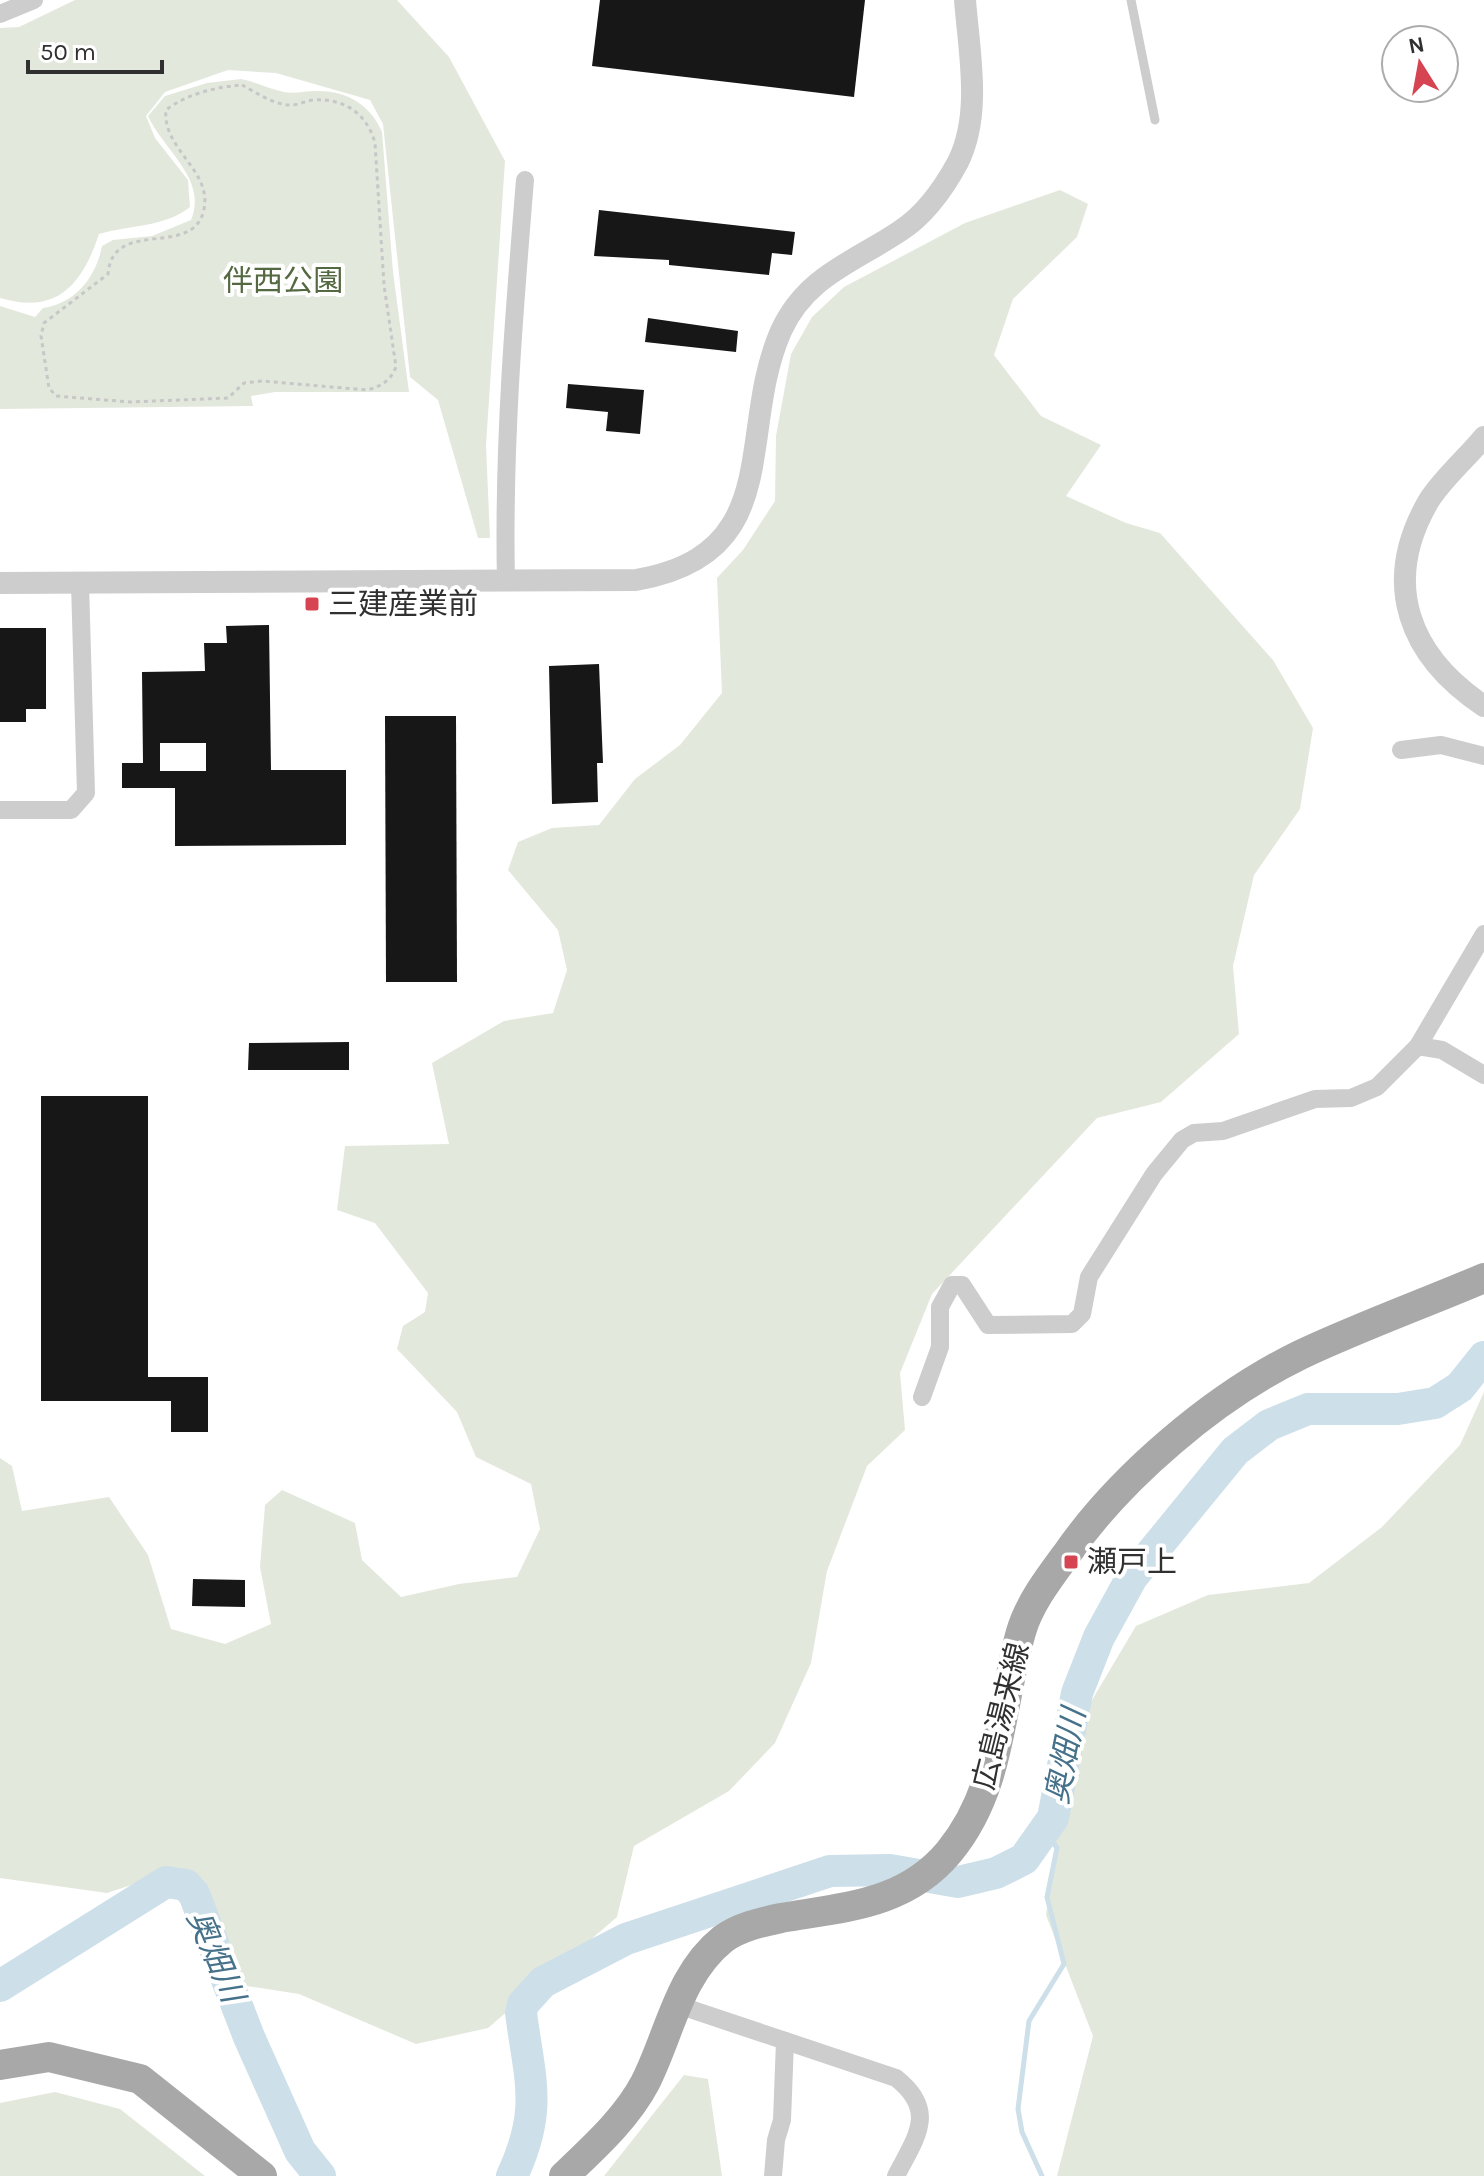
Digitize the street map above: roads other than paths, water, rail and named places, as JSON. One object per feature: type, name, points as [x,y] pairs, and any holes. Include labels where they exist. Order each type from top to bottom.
[{"type":"main road","name":"広島湯来線","points":[[564,2176],[615,2125],[644,2085],[675,2004],[697,1968],[724,1938],[757,1923],[874,1903],[908,1888],[930,1872],[951,1850],[986,1792],[1021,1630],[1042,1589],[1082,1532],[1138,1471],[1221,1404],[1297,1356],[1484,1278]]},
{"type":"main road","points":[[0,2065],[49,2057],[140,2079],[262,2176]]},
{"type":"street","points":[[0,14],[34,0]]},
{"type":"street","points":[[0,583],[636,580],[666,575],[704,555],[731,528],[747,499],[766,371],[782,328],[807,292],[842,262],[901,231],[933,202],[959,160],[971,124],[965,0]]},
{"type":"street","points":[[506,581],[504,480],[507,410],[525,180]]},
{"type":"street","points":[[1484,437],[1429,500],[1412,536],[1404,566],[1410,621],[1423,647],[1441,672],[1484,706]]},
{"type":"street","points":[[0,810],[71,810],[86,793],[80,583]]},
{"type":"street","points":[[1401,750],[1441,745],[1484,756]]},
{"type":"street","points":[[922,1397],[940,1347],[940,1307],[952,1285],[962,1285],[988,1325],[1072,1324],[1082,1314],[1089,1277],[1154,1174],[1182,1140],[1194,1133],[1223,1131],[1315,1099],[1351,1098],[1377,1087],[1418,1046],[1484,934]]},
{"type":"street","points":[[1418,1046],[1442,1050],[1484,1075]]},
{"type":"street","points":[[675,2004],[896,2078],[910,2090],[919,2106],[921,2127],[896,2176]]},
{"type":"street","points":[[773,2176],[776,2140],[782,2120],[785,2041]]},
{"type":"lane","points":[[1131,0],[1155,120]]},
{"type":"waterway","name":"奥畑川","points":[[512,2176],[528,2132],[532,2095],[521,2013],[523,2004],[543,1982],[626,1939],[830,1871],[890,1870],[958,1882],[996,1873],[1024,1859],[1053,1818],[1077,1693],[1099,1637],[1132,1577],[1235,1451],[1269,1425],[1308,1409],[1398,1409],[1435,1403],[1460,1387],[1484,1357]]},
{"type":"waterway","points":[[1042,2176],[1022,2132],[1018,2109],[1029,2021],[1064,1964],[1047,1897],[1057,1848],[1046,1832]]},
{"type":"waterway","name":"奥畑川","points":[[0,1986],[166,1882],[186,1885],[194,1894],[249,2037],[300,2151],[320,2176]]},
{"type":"place","name":"三建産業前","points":[[312,604]]},
{"type":"place","name":"瀬戸上","points":[[1071,1562]]},
{"type":"park label","name":"伴西公園","points":[[283,281]]}]
